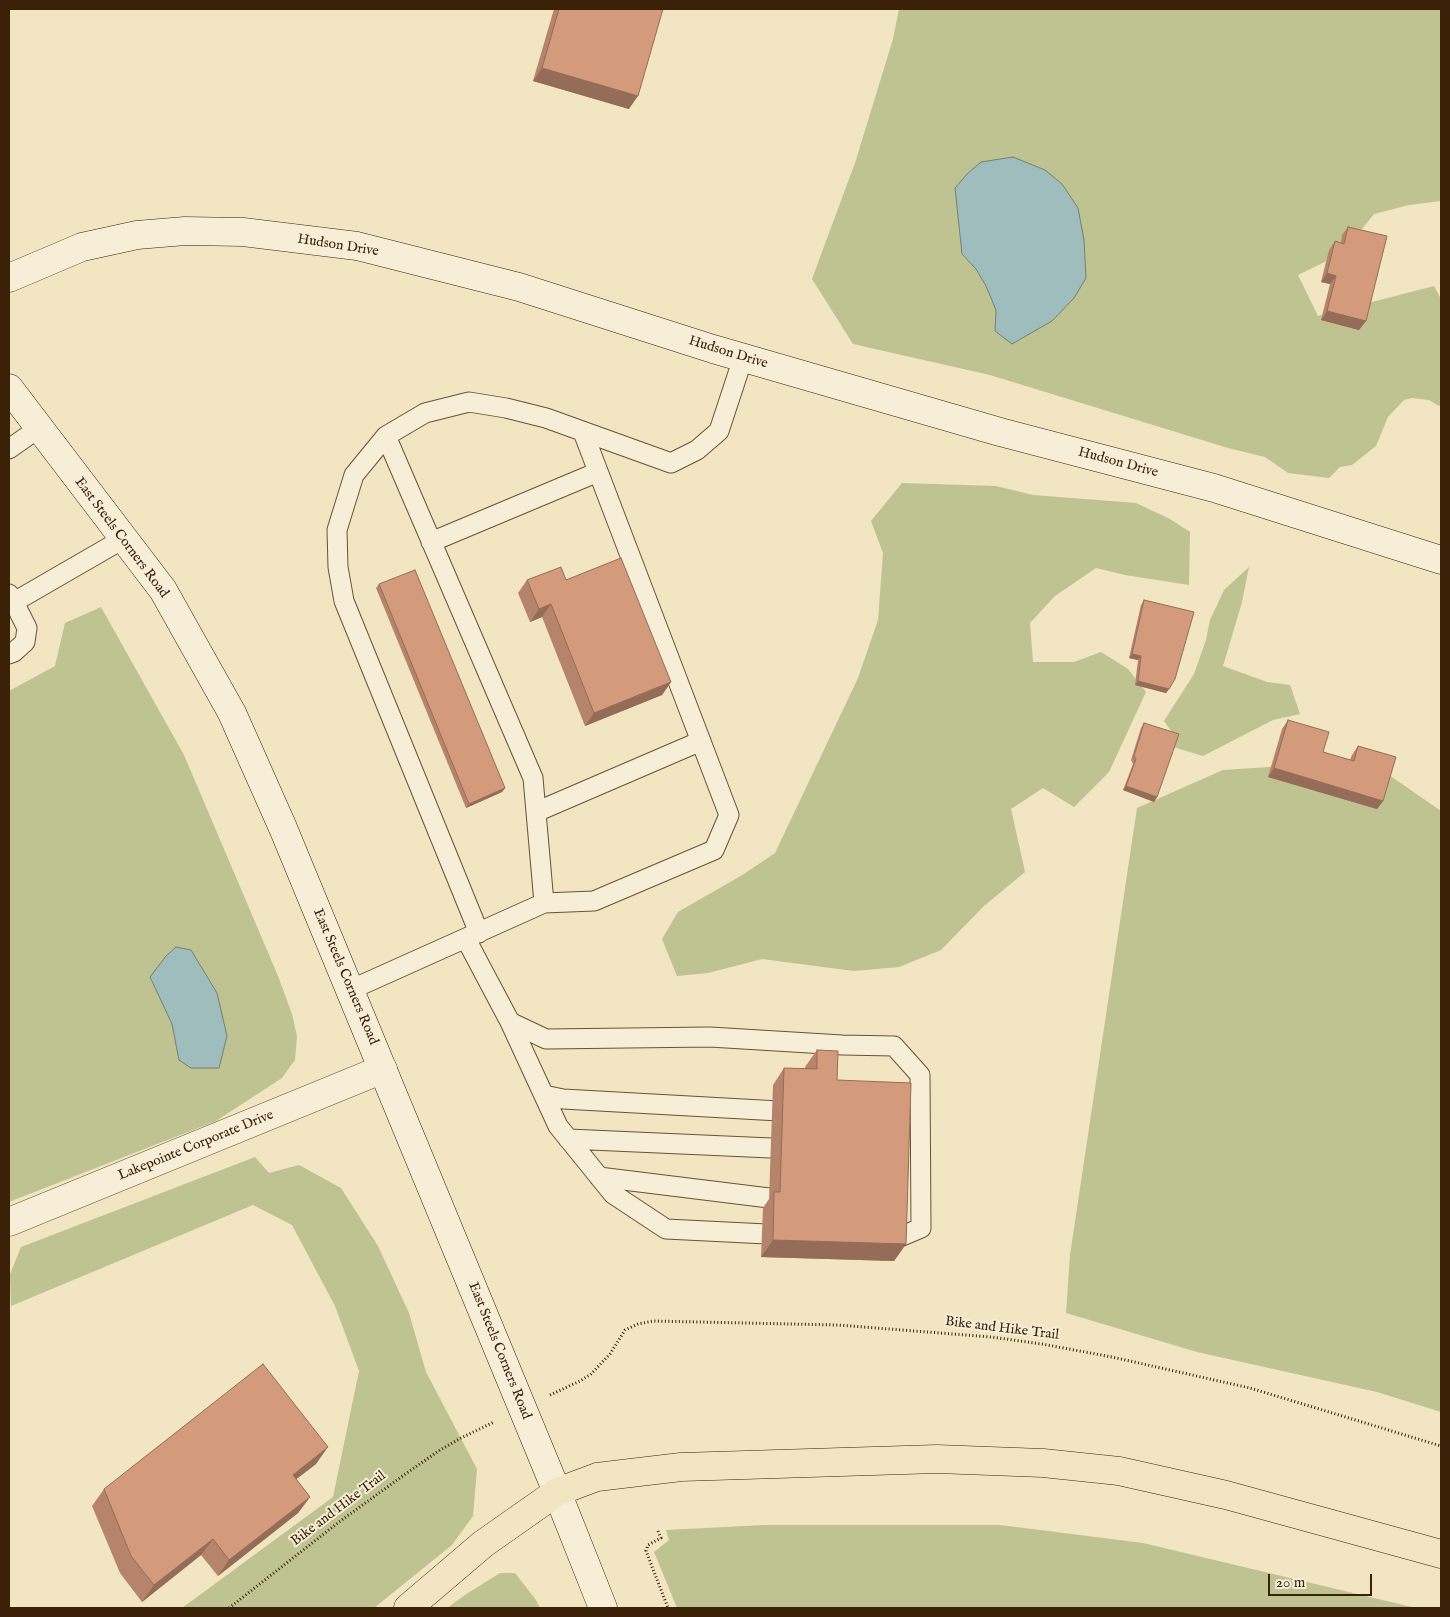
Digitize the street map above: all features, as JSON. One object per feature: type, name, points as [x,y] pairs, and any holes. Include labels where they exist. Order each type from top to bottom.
[{"type":"highway","points":[[408,1608],[483,1544],[557,1492],[597,1478],[682,1467],[937,1459],[1043,1463],[1119,1471],[1216,1493],[1441,1554]]},
{"type":"street","name":"Hudson Drive","points":[[9,278],[82,248],[137,235],[185,231],[243,232],[356,246],[519,287],[743,358],[1000,432],[1214,488],[1441,560]]},
{"type":"street","name":"East Steels Corners Road","points":[[9,388],[163,590],[232,713],[283,828],[383,1069],[603,1608]]},
{"type":"street","name":"Lakepointe Corporate Drive","points":[[9,1222],[383,1069]]},
{"type":"lane","points":[[743,358],[719,431],[697,450],[671,463],[546,418],[506,408],[469,402],[425,413],[386,436],[354,475],[337,530],[338,567],[344,601],[472,936],[558,1126],[613,1194],[666,1229],[800,1236]]},
{"type":"lane","points":[[9,449],[39,428]]},
{"type":"lane","points":[[350,990],[544,903],[594,901],[714,850],[729,815],[583,432]]},
{"type":"lane","points":[[386,436],[533,778],[544,903]]},
{"type":"lane","points":[[431,542],[598,472]]},
{"type":"lane","points":[[9,654],[25,642],[27,628],[12,598],[123,539]]},
{"type":"lane","points":[[536,812],[701,742]]},
{"type":"lane","points":[[510,1022],[546,1039],[710,1037],[842,1045],[894,1046],[920,1075],[912,1112],[921,1190],[921,1228],[895,1240],[866,1238]]},
{"type":"lane","points":[[544,1095],[563,1098],[811,1113]]},
{"type":"lane","points":[[568,1139],[810,1148]]},
{"type":"lane","points":[[599,1176],[769,1198],[808,1199]]},
{"type":"lane","points":[[901,1199],[921,1190]]},
{"type":"path","name":"Bike and Hike Trail","points":[[574,1384],[591,1374],[600,1365],[610,1354],[625,1330],[638,1324],[653,1321],[865,1327],[991,1337],[1042,1344],[1121,1359],[1250,1388],[1441,1446]]},
{"type":"path","name":"Bike and Hike Trail","points":[[229,1608],[339,1522],[433,1455],[467,1435]]},
{"type":"path","points":[[658,1531],[661,1538],[648,1545],[646,1551],[668,1608]]},
{"type":"green space","points":[[899,9],[1441,9],[1441,201],[1409,205],[1374,214],[1343,253],[1298,275],[1318,316],[1434,286],[1441,299],[1441,405],[1439,406],[1429,400],[1412,398],[1404,400],[1388,417],[1376,446],[1352,465],[1340,467],[1329,478],[1288,473],[1265,457],[1228,448],[990,375],[853,344],[812,279],[855,163],[893,39]]},
{"type":"green space","points":[[902,483],[996,486],[1033,495],[1136,503],[1170,519],[1190,532],[1189,585],[1125,575],[1096,568],[1055,596],[1030,623],[1033,662],[1074,662],[1101,652],[1128,669],[1146,692],[1109,772],[1074,807],[1043,788],[1011,809],[1025,872],[984,906],[941,950],[899,967],[854,971],[762,959],[708,973],[677,976],[662,939],[678,912],[744,874],[775,853],[858,678],[878,620],[883,553],[871,521]]},
{"type":"green space","points":[[1249,567],[1242,602],[1223,666],[1267,682],[1290,685],[1300,714],[1273,720],[1203,756],[1173,747],[1176,738],[1164,721],[1194,674],[1206,640],[1210,620],[1224,590]]},
{"type":"green space","points":[[101,607],[184,755],[278,976],[292,1014],[297,1036],[295,1060],[282,1078],[216,1121],[9,1202],[9,691],[55,666],[65,623]]},
{"type":"green space","points":[[1300,765],[1392,777],[1441,811],[1441,1412],[1377,1392],[1197,1352],[1066,1313],[1070,1255],[1137,808],[1223,770]]},
{"type":"green space","points":[[255,1157],[269,1173],[299,1165],[341,1188],[378,1246],[409,1313],[426,1372],[477,1469],[473,1516],[452,1545],[374,1608],[182,1608],[333,1497],[359,1371],[335,1306],[292,1225],[253,1205],[11,1306],[10,1274],[21,1247]]},
{"type":"green space","points":[[765,1525],[1000,1525],[1143,1543],[1416,1608],[677,1608],[654,1552],[669,1540],[666,1530]]},
{"type":"green space","points":[[500,1573],[515,1573],[540,1608],[447,1608],[465,1595]]},
{"type":"water","points":[[1013,157],[1045,170],[1062,184],[1078,208],[1084,240],[1086,278],[1074,298],[1052,321],[1012,344],[995,331],[996,310],[986,286],[976,269],[962,254],[955,188],[981,162]]},
{"type":"water","points":[[176,947],[191,950],[217,993],[227,1036],[219,1068],[191,1068],[179,1060],[172,1024],[150,977],[166,956]]},
{"type":"building","points":[[559,9],[663,9],[638,96],[542,68]]},
{"type":"building","points":[[1348,227],[1387,236],[1366,321],[1327,311],[1336,276],[1327,273],[1335,241],[1344,244]]},
{"type":"building","points":[[621,558],[671,682],[594,713],[551,604],[539,609],[527,580],[561,567],[566,580]]},
{"type":"building","points":[[415,570],[505,788],[469,804],[379,584]]},
{"type":"building","points":[[1144,600],[1194,612],[1175,679],[1169,689],[1138,681],[1141,656],[1132,654]]},
{"type":"building","points":[[1288,720],[1329,732],[1323,752],[1354,761],[1358,746],[1396,757],[1383,801],[1274,768]]},
{"type":"building","points":[[1144,723],[1179,734],[1157,797],[1126,786],[1136,759],[1134,756]]},
{"type":"building","points":[[817,1050],[838,1051],[837,1080],[911,1083],[906,1244],[773,1240],[774,1192],[780,1192],[784,1068],[817,1069]]},
{"type":"building","points":[[263,1364],[328,1447],[293,1475],[310,1497],[229,1560],[213,1539],[154,1585],[131,1556],[104,1489]]}]
